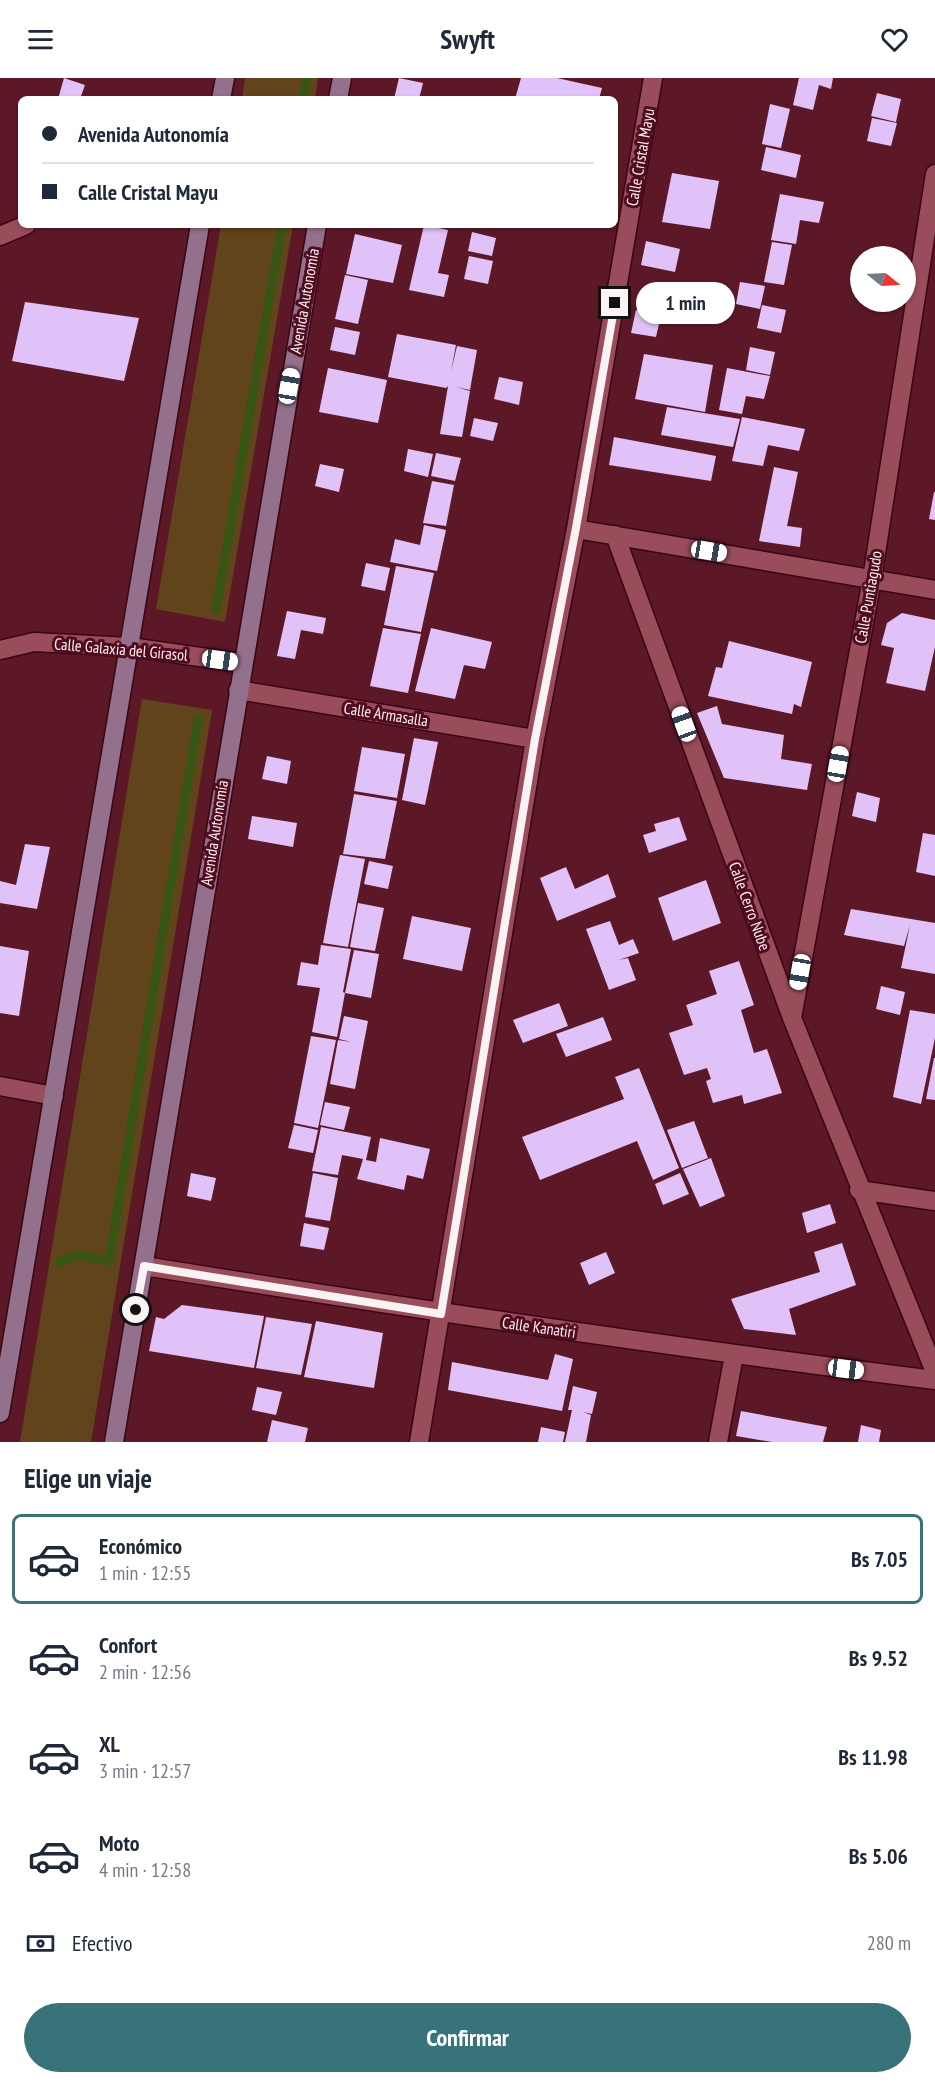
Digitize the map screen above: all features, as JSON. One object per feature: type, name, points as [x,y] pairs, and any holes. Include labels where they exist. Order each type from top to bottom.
[{"type":"street","points":[[222,96],[225,78]]},
{"type":"street","points":[[339,96],[342,78]]},
{"type":"street","name":"Calle Cristal Mayu","points":[[419,1442],[535,739],[576,528],[653,78]]},
{"type":"street","name":"Calle Puntiagudo","points":[[792,1018],[872,579],[935,174]]},
{"type":"street","points":[[0,236],[19,228]]},
{"type":"street","points":[[0,1413],[200,228]]},
{"type":"street","name":"Avenida Autonomía","points":[[114,1442],[242,663],[316,228]]},
{"type":"street","points":[[576,528],[935,590]]},
{"type":"street","name":"Calle Cerro Nube","points":[[615,535],[792,1018],[935,1372]]},
{"type":"street","name":"Calle Galaxia del Girasol","points":[[0,650],[34,642],[130,647],[242,663]]},
{"type":"street","name":"Calle Armasalla","points":[[238,690],[535,739]]},
{"type":"street","points":[[0,1086],[54,1096]]},
{"type":"street","points":[[860,1190],[935,1201]]},
{"type":"street","name":"Calle Kanatiri","points":[[144,1266],[441,1314],[734,1355],[935,1380]]},
{"type":"street","points":[[718,1442],[734,1355]]},
{"type":"shaded area","points":[[245,78],[318,78],[315,96],[242,96]]},
{"type":"shaded area","points":[[220,228],[292,228],[225,622],[156,609]]},
{"type":"shaded area","points":[[142,699],[212,710],[91,1442],[20,1442]]},
{"type":"building","points":[[64,78],[85,85],[81,96],[59,96]]},
{"type":"building","points":[[399,78],[423,83],[420,96],[395,96]]},
{"type":"building","points":[[521,78],[557,78],[602,88],[600,96],[516,96]]},
{"type":"building","points":[[799,78],[833,78],[831,89],[819,85],[813,110],[793,105]]},
{"type":"building","points":[[877,93],[901,99],[896,122],[871,116]]},
{"type":"building","points":[[770,104],[790,109],[781,148],[762,144]]},
{"type":"building","points":[[872,118],[897,123],[891,146],[867,141]]},
{"type":"building","points":[[766,147],[801,155],[796,178],[761,170]]},
{"type":"building","points":[[672,173],[719,181],[710,229],[662,222]]},
{"type":"building","points":[[780,194],[824,202],[819,223],[800,220],[796,244],[771,240]]},
{"type":"building","points":[[423,228],[448,230],[438,273],[449,275],[444,297],[409,290]]},
{"type":"building","points":[[472,232],[496,238],[492,256],[468,251]]},
{"type":"building","points":[[355,234],[402,245],[393,283],[346,274]]},
{"type":"building","points":[[646,241],[680,249],[675,272],[641,265]]},
{"type":"building","points":[[772,242],[792,245],[784,285],[764,282]]},
{"type":"building","points":[[469,256],[493,261],[488,284],[464,279]]},
{"type":"building","points":[[345,275],[368,280],[358,324],[335,319]]},
{"type":"building","points":[[740,282],[765,286],[760,309],[736,304]]},
{"type":"building","points":[[25,302],[139,318],[124,381],[12,361]]},
{"type":"building","points":[[762,305],[786,310],[781,333],[757,328]]},
{"type":"building","points":[[636,310],[661,315],[656,337],[631,333]]},
{"type":"building","points":[[335,327],[360,332],[355,355],[330,350]]},
{"type":"building","points":[[397,334],[456,345],[451,371],[457,346],[477,350],[470,390],[456,387],[470,391],[462,437],[440,434],[448,386],[446,388],[388,377]]},
{"type":"building","points":[[750,347],[775,352],[770,375],[746,370]]},
{"type":"building","points":[[644,354],[713,365],[705,412],[635,399]]},
{"type":"building","points":[[328,368],[387,380],[378,423],[319,412]]},
{"type":"building","points":[[727,368],[770,376],[764,399],[746,396],[742,414],[719,410]]},
{"type":"building","points":[[499,377],[523,382],[519,405],[494,399]]},
{"type":"building","points":[[667,407],[740,419],[733,447],[661,435]]},
{"type":"building","points":[[742,417],[805,429],[799,451],[768,445],[763,466],[732,461]]},
{"type":"building","points":[[474,418],[498,423],[493,441],[470,436]]},
{"type":"building","points":[[614,437],[716,456],[711,481],[609,465]]},
{"type":"building","points":[[408,449],[433,454],[428,477],[404,471]]},
{"type":"building","points":[[436,453],[461,458],[455,481],[431,476]]},
{"type":"building","points":[[320,464],[344,469],[339,492],[315,486]]},
{"type":"building","points":[[774,467],[798,472],[787,526],[802,528],[800,547],[759,541]]},
{"type":"building","points":[[432,481],[454,485],[446,526],[423,523]]},
{"type":"building","points":[[935,492],[935,520],[929,519]]},
{"type":"building","points":[[424,525],[446,530],[437,571],[390,562],[395,539],[420,545]]},
{"type":"building","points":[[366,563],[390,568],[385,591],[361,586]]},
{"type":"building","points":[[396,566],[434,573],[421,632],[384,625]]},
{"type":"building","points":[[287,611],[326,618],[323,634],[301,630],[295,659],[277,656]]},
{"type":"building","points":[[902,613],[935,620],[935,647],[925,691],[886,683],[894,648],[881,645],[887,623]]},
{"type":"building","points":[[383,628],[421,634],[408,693],[370,686]]},
{"type":"building","points":[[431,628],[492,642],[485,669],[464,665],[455,699],[415,691]]},
{"type":"building","points":[[729,641],[812,662],[801,707],[794,704],[792,714],[708,696],[716,667],[722,668]]},
{"type":"building","points":[[717,706],[722,724],[784,735],[781,759],[812,764],[807,790],[724,778],[697,713]]},
{"type":"building","points":[[414,738],[438,742],[425,805],[402,800]]},
{"type":"building","points":[[362,747],[405,754],[397,798],[354,791]]},
{"type":"building","points":[[267,756],[291,761],[287,784],[262,779]]},
{"type":"building","points":[[857,792],[880,798],[876,822],[852,816]]},
{"type":"building","points":[[354,794],[397,801],[385,859],[343,854]]},
{"type":"building","points":[[252,816],[297,823],[293,847],[248,839]]},
{"type":"building","points":[[679,817],[687,840],[649,853],[643,835],[656,831],[654,824]]},
{"type":"building","points":[[923,833],[935,835],[935,876],[916,872]]},
{"type":"building","points":[[25,844],[50,847],[37,909],[0,903],[0,881],[16,885]]},
{"type":"building","points":[[340,855],[365,859],[348,947],[323,943]]},
{"type":"building","points":[[369,861],[393,866],[388,889],[364,884]]},
{"type":"building","points":[[566,867],[575,889],[608,874],[616,897],[557,921],[540,878]]},
{"type":"building","points":[[706,880],[721,923],[673,941],[658,898]]},
{"type":"building","points":[[358,903],[384,908],[375,951],[350,947]]},
{"type":"building","points":[[851,909],[935,923],[935,974],[901,968],[910,925],[904,946],[844,935]]},
{"type":"building","points":[[412,916],[471,928],[462,971],[403,959]]},
{"type":"building","points":[[610,921],[619,945],[633,939],[639,953],[619,960],[628,958],[636,980],[609,990],[586,929]]},
{"type":"building","points":[[321,945],[351,949],[337,1037],[312,1032],[320,988],[297,985],[301,962],[318,965]]},
{"type":"building","points":[[0,946],[29,951],[19,1016],[0,1013]]},
{"type":"building","points":[[354,950],[379,954],[371,998],[345,993]]},
{"type":"building","points":[[739,961],[754,1005],[741,1010],[754,1053],[767,1049],[782,1093],[744,1104],[742,1095],[713,1103],[706,1081],[711,1079],[707,1068],[684,1075],[669,1033],[693,1025],[686,1005],[717,994],[709,971]]},
{"type":"building","points":[[881,986],[905,992],[900,1015],[876,1009]]},
{"type":"building","points":[[559,1003],[568,1026],[523,1043],[513,1020]]},
{"type":"building","points":[[910,1010],[935,1014],[935,1038],[921,1104],[893,1097]]},
{"type":"building","points":[[344,1016],[368,1021],[355,1089],[330,1084],[338,1040],[351,1042],[339,1039]]},
{"type":"building","points":[[603,1017],[612,1040],[566,1057],[556,1034]]},
{"type":"building","points":[[311,1036],[336,1040],[318,1128],[294,1123]]},
{"type":"building","points":[[935,1058],[935,1100],[926,1099]]},
{"type":"building","points":[[639,1068],[679,1168],[653,1180],[637,1141],[540,1180],[522,1137],[624,1099],[615,1077]]},
{"type":"building","points":[[325,1102],[350,1107],[344,1130],[320,1125]]},
{"type":"building","points":[[694,1121],[708,1158],[682,1168],[667,1130]]},
{"type":"building","points":[[294,1125],[318,1130],[313,1153],[288,1148]]},
{"type":"building","points":[[321,1127],[371,1137],[366,1160],[376,1162],[380,1138],[430,1149],[423,1179],[407,1175],[404,1190],[357,1179],[363,1159],[342,1155],[338,1175],[312,1171]]},
{"type":"building","points":[[711,1158],[725,1196],[700,1207],[683,1169]]},
{"type":"building","points":[[191,1173],[216,1178],[211,1201],[187,1196]]},
{"type":"building","points":[[313,1173],[338,1178],[330,1221],[305,1217]]},
{"type":"building","points":[[680,1173],[689,1194],[663,1205],[655,1184]]},
{"type":"building","points":[[830,1204],[836,1223],[807,1233],[802,1213]]},
{"type":"building","points":[[304,1223],[329,1228],[324,1250],[300,1246]]},
{"type":"building","points":[[842,1243],[856,1285],[789,1309],[796,1335],[744,1329],[731,1299],[820,1272],[814,1252]]},
{"type":"building","points":[[606,1252],[615,1273],[589,1285],[580,1263]]},
{"type":"building","points":[[182,1305],[264,1316],[254,1368],[149,1351],[156,1317],[164,1319]]},
{"type":"building","points":[[266,1317],[312,1324],[301,1375],[256,1368]]},
{"type":"building","points":[[316,1321],[383,1333],[374,1388],[304,1377]]},
{"type":"building","points":[[555,1354],[573,1359],[562,1411],[448,1390],[452,1362],[548,1380]]},
{"type":"building","points":[[573,1386],[597,1392],[592,1414],[583,1412],[591,1415],[586,1442],[565,1442],[572,1410],[568,1410]]},
{"type":"building","points":[[257,1387],[282,1392],[276,1415],[252,1410]]},
{"type":"building","points":[[741,1411],[827,1427],[823,1442],[772,1442],[736,1436]]},
{"type":"building","points":[[272,1420],[308,1428],[305,1442],[267,1442]]},
{"type":"building","points":[[861,1425],[881,1430],[879,1442],[858,1442]]},
{"type":"building","points":[[541,1427],[565,1432],[563,1442],[538,1442]]},
{"type":"waterway","points":[[304,96],[307,78]]},
{"type":"waterway","points":[[216,609],[281,228]]},
{"type":"waterway","points":[[60,1262],[79,1255],[109,1261],[198,719]]},
{"type":"route","points":[[136,1310],[144,1266],[441,1314],[535,739],[576,528],[615,303]]}]
